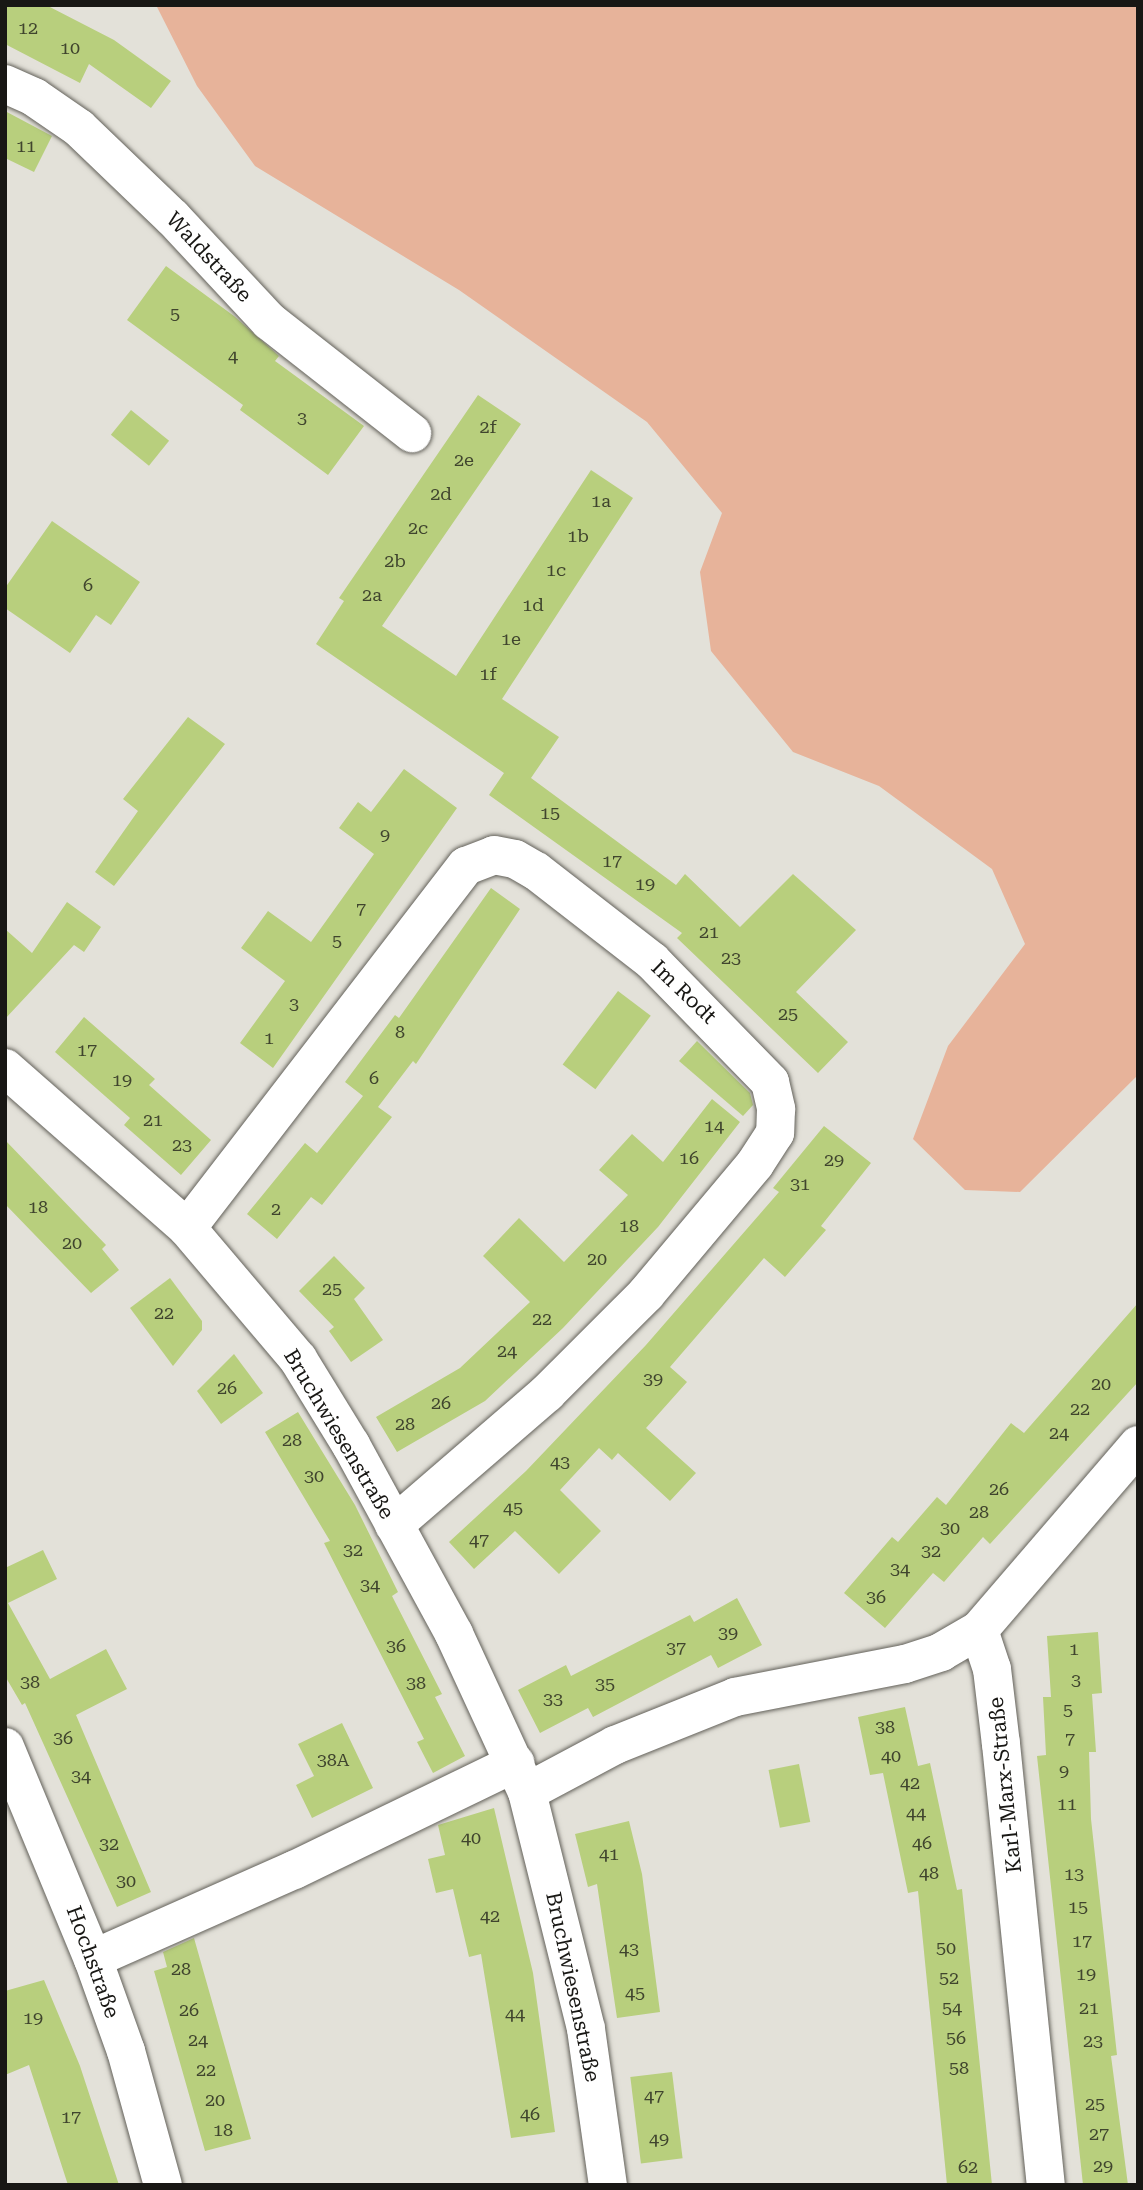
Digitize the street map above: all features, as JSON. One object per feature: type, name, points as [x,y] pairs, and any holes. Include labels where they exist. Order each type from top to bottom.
[{"type":"street","name":"Waldstraße","points":[[5,84],[34,97],[79,128],[137,181],[269,320],[412,433]]},
{"type":"street","name":"Im Rodt","points":[[187,1228],[466,866],[494,855],[514,859],[536,871],[652,961],[770,1082],[776,1109],[775,1133],[755,1164],[646,1294],[547,1393],[394,1525]]},
{"type":"street","name":"Bruchwiesenstraße","points":[[5,1068],[187,1228],[298,1359],[454,1634],[521,1778],[586,2029],[608,2185]]},
{"type":"street","points":[[93,1959],[295,1870],[521,1778],[615,1745],[735,1697],[905,1664],[941,1652],[979,1630],[1138,1445]]},
{"type":"street","name":"Karl-Marx-Straße","points":[[979,1630],[992,1669],[1001,1744],[1045,2185]]},
{"type":"street","name":"Hochstraße","points":[[5,1747],[93,1959],[126,2051],[163,2185]]},
{"type":"shaded area","points":[[156,5],[1138,5],[1138,1075],[1020,1192],[965,1190],[913,1139],[948,1046],[1025,944],[992,869],[879,786],[793,752],[711,651],[700,572],[722,513],[647,422],[459,290],[255,166],[197,86]]},
{"type":"building","points":[[5,5],[46,5],[114,40],[171,81],[151,108],[89,64],[80,83],[5,44]]},
{"type":"building","points":[[5,111],[52,136],[34,172],[5,158]]},
{"type":"building","points":[[166,266],[234,316],[279,356],[275,361],[364,426],[328,475],[240,410],[243,405],[127,320]]},
{"type":"building","points":[[478,395],[521,424],[382,626],[456,676],[591,470],[633,498],[502,699],[559,737],[531,778],[676,885],[685,874],[740,927],[793,874],[856,930],[796,992],[848,1042],[818,1073],[677,938],[682,933],[489,795],[504,773],[316,644],[344,601],[339,598]]},
{"type":"building","points":[[131,410],[169,441],[149,466],[111,435]]},
{"type":"building","points":[[52,521],[140,582],[111,625],[96,615],[70,653],[5,608],[5,588]]},
{"type":"building","points":[[188,717],[225,744],[114,886],[95,872],[138,811],[123,799]]},
{"type":"building","points":[[404,769],[457,808],[273,1068],[240,1043],[285,981],[241,948],[268,911],[311,942],[374,854],[339,828],[358,802],[371,812]]},
{"type":"building","points":[[491,888],[520,909],[416,1064],[413,1061],[378,1107],[392,1117],[322,1205],[311,1197],[277,1239],[247,1214],[305,1143],[317,1153],[363,1096],[345,1082],[395,1015],[399,1018]]},
{"type":"building","points":[[67,902],[101,927],[84,952],[74,945],[5,1019],[5,929],[32,953]]},
{"type":"building","points":[[618,991],[651,1016],[595,1089],[563,1064]]},
{"type":"building","points":[[84,1017],[155,1079],[149,1085],[211,1140],[181,1175],[124,1125],[130,1118],[55,1052]]},
{"type":"building","points":[[697,1041],[750,1093],[753,1105],[743,1116],[679,1061]]},
{"type":"building","points":[[712,1099],[740,1122],[658,1227],[563,1328],[485,1401],[397,1452],[376,1417],[460,1368],[530,1302],[483,1256],[519,1218],[564,1262],[628,1195],[599,1170],[632,1134],[663,1162]]},
{"type":"building","points":[[824,1126],[871,1163],[821,1226],[826,1230],[785,1277],[764,1258],[670,1367],[687,1382],[646,1428],[696,1473],[670,1501],[618,1453],[612,1460],[599,1448],[560,1490],[601,1531],[559,1574],[515,1531],[474,1569],[449,1542],[526,1471],[646,1345],[779,1192],[773,1188]]},
{"type":"building","points":[[5,1140],[106,1245],[102,1249],[119,1270],[91,1293],[5,1204]]},
{"type":"building","points":[[334,1256],[365,1288],[354,1299],[383,1340],[351,1362],[329,1331],[334,1327],[299,1291]]},
{"type":"building","points":[[170,1278],[202,1321],[202,1330],[173,1366],[130,1308]]},
{"type":"building","points":[[1138,1303],[1138,1382],[990,1544],[983,1537],[944,1582],[933,1573],[885,1628],[844,1593],[892,1537],[898,1542],[937,1497],[946,1505],[1011,1423],[1024,1433]]},
{"type":"building","points":[[234,1354],[263,1393],[221,1424],[197,1391]]},
{"type":"building","points":[[298,1412],[355,1505],[398,1592],[392,1596],[442,1694],[435,1697],[465,1756],[433,1773],[417,1742],[424,1739],[324,1543],[330,1541],[265,1432]]},
{"type":"building","points":[[43,1550],[57,1579],[8,1603],[50,1679],[106,1649],[127,1689],[76,1715],[151,1892],[117,1907],[25,1703],[22,1705],[5,1676],[5,1568]]},
{"type":"building","points":[[737,1598],[762,1645],[718,1668],[711,1655],[593,1717],[588,1708],[540,1733],[518,1690],[566,1665],[571,1676],[690,1615],[694,1622]]},
{"type":"building","points":[[1098,1632],[1102,1693],[1092,1694],[1096,1752],[1089,1752],[1091,1819],[1117,2055],[1111,2056],[1128,2185],[1083,2185],[1037,1756],[1046,1755],[1043,1697],[1051,1697],[1047,1636]]},
{"type":"building","points":[[905,1707],[918,1766],[930,1763],[957,1890],[962,1889],[992,2185],[947,2185],[918,1891],[908,1893],[883,1773],[870,1775],[858,1717]]},
{"type":"building","points":[[342,1723],[373,1788],[312,1818],[296,1785],[314,1776],[298,1744]]},
{"type":"building","points":[[799,1764],[810,1822],[780,1828],[769,1770]]},
{"type":"building","points":[[494,1808],[533,1973],[555,2132],[511,2138],[481,1954],[469,1957],[453,1889],[436,1893],[428,1859],[445,1855],[438,1825]]},
{"type":"building","points":[[629,1821],[642,1874],[660,2012],[617,2018],[597,1884],[588,1887],[575,1834]]},
{"type":"building","points":[[194,1938],[251,2139],[205,2151],[154,1971],[167,1967],[163,1952]]},
{"type":"building","points":[[44,1980],[80,2066],[119,2185],[68,2185],[29,2065],[5,2075],[5,1991]]},
{"type":"building","points":[[672,2072],[683,2158],[641,2163],[630,2077]]}]
